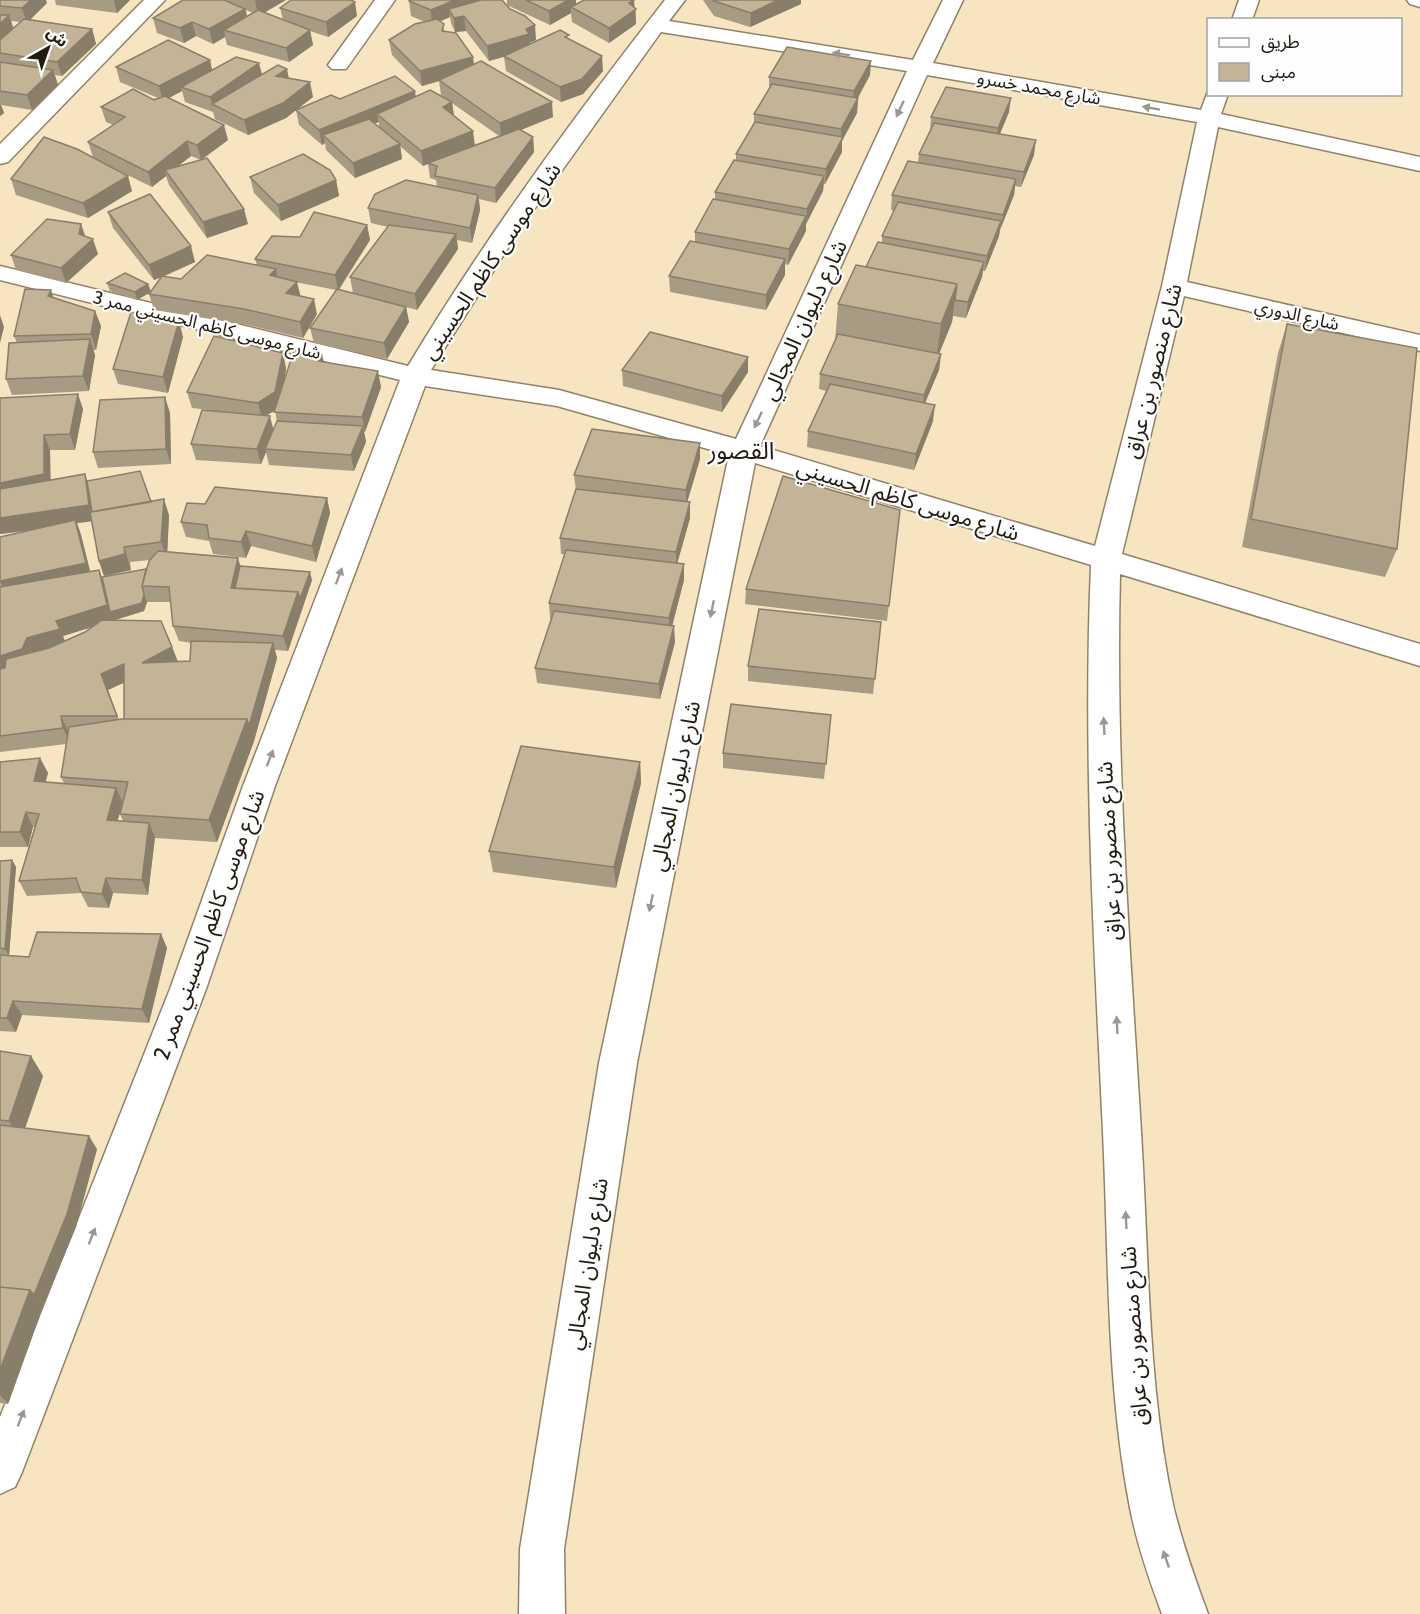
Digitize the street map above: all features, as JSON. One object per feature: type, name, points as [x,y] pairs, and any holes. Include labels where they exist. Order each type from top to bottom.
[{"type":"street","points":[[0,157],[154,0]]},
{"type":"street","points":[[339,65],[385,0]]},
{"type":"street","name":"شارع موسى كاظم الحسيني","points":[[675,0],[527,204],[446,322],[415,376],[559,398],[744,450],[1420,655]]},
{"type":"street","name":"شارع دليوان المجالي","points":[[542,1614],[542,1549],[618,1063],[744,450],[953,0]]},
{"type":"street","points":[[1243,18],[1249,0]]},
{"type":"street","name":"شارع محمد خسرو","points":[[656,25],[920,67],[1213,106],[1420,164]]},
{"type":"street","name":"شارع منصور بن عراق","points":[[1185,1614],[1158,1536],[1142,1446],[1131,1320],[1103,710],[1106,561],[1174,286],[1213,106]]},
{"type":"street","name":"شارع موسى كاظم الحسيني ممر 3","points":[[0,273],[415,376]]},
{"type":"street","name":"شارع الدوري","points":[[1174,286],[1420,343]]},
{"type":"street","name":"شارع موسى كاظم الحسيني ممر 2","points":[[0,1472],[188,989],[259,786],[415,376]]},
{"type":"shaded area","points":[[0,0],[1420,0],[1420,1614],[0,1614]]},
{"type":"building","points":[[0,0],[31,0],[22,8],[0,6]]},
{"type":"building","points":[[183,0],[224,0],[245,9],[209,29],[192,22],[180,28],[153,18]]},
{"type":"building","points":[[291,0],[351,0],[355,2],[326,22],[280,8]]},
{"type":"building","points":[[410,0],[455,0],[431,10]]},
{"type":"building","points":[[481,0],[502,0],[510,9],[525,16],[535,25],[526,29],[529,34],[487,46],[464,16],[454,18],[449,9]]},
{"type":"building","points":[[526,0],[568,0],[549,11]]},
{"type":"building","points":[[584,0],[634,0],[629,3],[636,9],[609,28],[571,7]]},
{"type":"building","points":[[713,0],[778,0],[751,13]]},
{"type":"building","points":[[258,10],[310,30],[286,48],[224,30]]},
{"type":"building","points":[[0,15],[9,15],[0,24]]},
{"type":"building","points":[[24,19],[92,29],[57,62],[0,53],[0,40]]},
{"type":"building","points":[[437,19],[444,24],[442,31],[456,33],[473,57],[420,71],[389,40],[415,24]]},
{"type":"building","points":[[560,30],[569,35],[565,37],[602,56],[582,79],[560,87],[504,56]]},
{"type":"building","points":[[168,40],[210,60],[159,86],[116,67]]},
{"type":"building","points":[[787,47],[871,61],[854,91],[769,77]]},
{"type":"building","points":[[236,57],[259,63],[210,97],[181,87]]},
{"type":"building","points":[[481,61],[552,102],[500,123],[439,80]]},
{"type":"building","points":[[0,62],[53,70],[27,95],[0,91]]},
{"type":"building","points":[[278,65],[287,69],[276,76],[310,82],[283,103],[244,120],[212,104]]},
{"type":"building","points":[[395,76],[415,91],[319,130],[296,110],[331,95],[340,99]]},
{"type":"building","points":[[772,84],[858,98],[841,129],[754,114]]},
{"type":"building","points":[[946,87],[1011,98],[998,128],[931,117]]},
{"type":"building","points":[[133,89],[154,100],[165,96],[224,125],[197,145],[187,141],[148,172],[88,142],[125,117],[101,107]]},
{"type":"building","points":[[430,90],[452,102],[443,107],[473,131],[421,151],[377,114]]},
{"type":"building","points":[[369,119],[400,144],[353,163],[323,135]]},
{"type":"building","points":[[755,122],[843,137],[826,169],[736,154]]},
{"type":"building","points":[[934,123],[1036,140],[1024,172],[919,154]]},
{"type":"building","points":[[519,129],[533,137],[495,188],[435,176],[437,166],[428,163]]},
{"type":"building","points":[[44,137],[77,149],[128,176],[83,203],[11,179]]},
{"type":"building","points":[[303,154],[330,170],[336,180],[278,205],[250,177]]},
{"type":"building","points":[[207,158],[244,209],[203,222],[165,170]]},
{"type":"building","points":[[734,160],[824,176],[807,209],[715,192]]},
{"type":"building","points":[[908,161],[1016,179],[1003,215],[892,195]]},
{"type":"building","points":[[406,180],[478,195],[470,228],[368,208],[375,194]]},
{"type":"building","points":[[150,194],[191,246],[149,265],[108,212]]},
{"type":"building","points":[[713,199],[806,216],[789,249],[695,232]]},
{"type":"building","points":[[898,202],[1001,221],[987,256],[882,236]]},
{"type":"building","points":[[314,212],[367,225],[335,275],[255,259],[272,236],[300,237]]},
{"type":"building","points":[[47,219],[81,224],[79,234],[93,239],[61,268],[11,255]]},
{"type":"building","points":[[389,225],[456,234],[415,294],[350,277]]},
{"type":"building","points":[[690,241],[785,259],[766,295],[669,276]]},
{"type":"building","points":[[878,242],[984,262],[968,302],[955,300],[957,284],[866,267]]},
{"type":"building","points":[[207,255],[276,269],[270,275],[297,282],[286,293],[314,299],[300,322],[244,309],[149,294],[162,276],[181,279]]},
{"type":"building","points":[[856,265],[957,284],[941,324],[838,304]]},
{"type":"building","points":[[125,273],[148,284],[135,292],[107,283]]},
{"type":"building","points":[[25,289],[51,290],[48,296],[95,311],[91,334],[14,336]]},
{"type":"building","points":[[337,289],[406,307],[384,343],[310,328]]},
{"type":"building","points":[[131,312],[179,321],[163,377],[113,369]]},
{"type":"building","points":[[1287,324],[1417,348],[1397,549],[1251,519]]},
{"type":"building","points":[[650,332],[748,357],[722,396],[622,370]]},
{"type":"building","points":[[838,334],[941,354],[924,395],[820,374]]},
{"type":"building","points":[[214,336],[283,353],[275,392],[258,403],[187,392]]},
{"type":"building","points":[[90,339],[83,376],[6,379],[9,343]]},
{"type":"building","points":[[294,350],[322,355],[318,361],[378,371],[362,417],[274,412]]},
{"type":"building","points":[[830,384],[935,405],[916,454],[808,431]]},
{"type":"building","points":[[78,394],[70,434],[44,435],[44,474],[0,483],[0,398]]},
{"type":"building","points":[[165,397],[166,449],[93,452],[100,400]]},
{"type":"building","points":[[202,410],[270,416],[257,449],[191,444]]},
{"type":"building","points":[[277,421],[363,426],[351,455],[265,449]]},
{"type":"building","points":[[592,429],[700,443],[686,490],[574,475]]},
{"type":"building","points":[[140,471],[151,502],[92,512],[87,481]]},
{"type":"building","points":[[85,474],[89,505],[0,518],[0,489]]},
{"type":"building","points":[[783,476],[900,510],[889,606],[746,589]]},
{"type":"building","points":[[215,487],[327,498],[312,546],[246,531],[241,542],[209,538],[207,525],[181,522],[187,503],[205,504]]},
{"type":"building","points":[[576,489],[690,502],[676,552],[560,538]]},
{"type":"building","points":[[164,499],[161,542],[124,547],[125,554],[99,561],[90,512]]},
{"type":"building","points":[[75,520],[86,563],[0,581],[0,537]]},
{"type":"building","points":[[566,550],[684,564],[669,618],[549,603]]},
{"type":"building","points":[[158,551],[238,558],[231,588],[298,592],[283,636],[173,626],[169,587],[142,586],[149,561]]},
{"type":"building","points":[[240,566],[310,572],[300,599],[298,592],[235,588]]},
{"type":"building","points":[[146,569],[142,586],[144,594],[142,603],[110,612],[102,577]]},
{"type":"building","points":[[99,570],[107,605],[56,621],[60,629],[27,638],[22,649],[0,656],[0,587]]},
{"type":"building","points":[[759,609],[881,622],[875,679],[748,666]]},
{"type":"building","points":[[554,611],[674,626],[659,684],[535,668]]},
{"type":"building","points":[[102,620],[161,621],[172,647],[142,663],[190,661],[191,641],[273,643],[249,726],[247,719],[124,719],[124,664],[101,674],[117,716],[61,716],[63,728],[0,736],[0,669],[5,668],[6,659],[49,648],[85,632]]},
{"type":"building","points":[[731,704],[831,715],[826,764],[723,753]]},
{"type":"building","points":[[122,719],[247,719],[209,820],[120,814],[128,782],[61,777],[69,727]]},
{"type":"building","points":[[521,746],[640,762],[614,867],[489,851]]},
{"type":"building","points":[[40,758],[34,781],[116,788],[107,820],[149,823],[142,880],[106,878],[102,894],[81,892],[76,878],[19,881],[39,814],[26,812],[20,832],[0,832],[0,762]]},
{"type":"building","points":[[12,860],[5,949],[0,948],[0,861]]},
{"type":"building","points":[[37,932],[161,934],[142,1009],[13,1001],[7,1018],[0,1018],[0,955],[29,957]]},
{"type":"building","points":[[0,1051],[31,1056],[9,1121],[0,1120]]},
{"type":"building","points":[[0,1125],[89,1136],[67,1214],[34,1295],[30,1290],[0,1287]]},
{"type":"building","points":[[0,1287],[30,1290],[0,1370]]},
{"type":"district","name":"القصور","points":[[741,450]]}]
